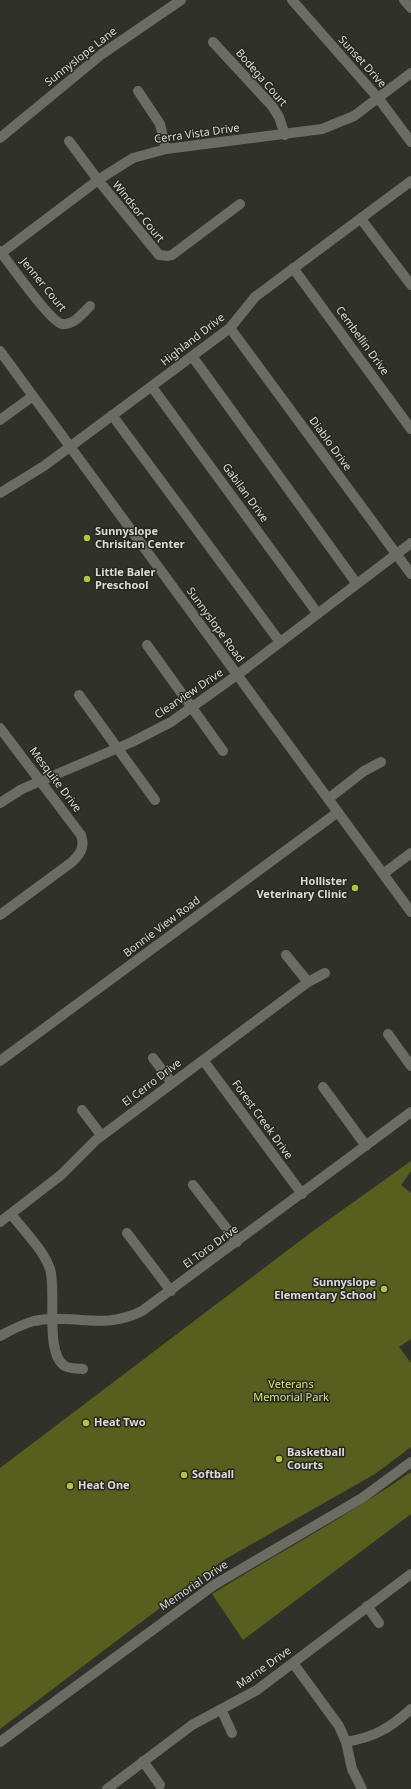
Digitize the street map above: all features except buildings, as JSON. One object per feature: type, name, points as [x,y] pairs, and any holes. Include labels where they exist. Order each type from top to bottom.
[{"type":"street","name":"Sunnyslope Lane","points":[[0,138],[102,54],[181,0]]},
{"type":"street","name":"Sunset Drive","points":[[292,0],[379,99],[411,142]]},
{"type":"street","points":[[404,0],[411,8]]},
{"type":"street","name":"Bodega Court","points":[[213,42],[272,106],[279,117],[286,135]]},
{"type":"street","name":"Cerra Vista Drive","points":[[1,253],[98,180],[133,158],[166,149],[286,135],[301,137],[336,125],[354,116],[411,74]]},
{"type":"street","points":[[138,91],[160,124],[166,149]]},
{"type":"street","name":"Windsor Court","points":[[69,141],[155,252],[163,256],[172,255],[178,251],[240,204]]},
{"type":"street","name":"Highland Drive","points":[[0,493],[44,466],[112,414],[152,387],[230,328],[250,302],[293,268],[411,181]]},
{"type":"street","points":[[361,219],[411,285]]},
{"type":"street","name":"Jenner Court","points":[[1,253],[57,322],[64,324],[73,321],[90,306]]},
{"type":"street","name":"Cembellin Drive","points":[[293,268],[411,428]]},
{"type":"street","name":"Diablo Drive","points":[[230,328],[411,574]]},
{"type":"street","name":"Sunnyslope Road","points":[[0,351],[410,910]]},
{"type":"street","points":[[192,356],[357,584]]},
{"type":"street","name":"Gabilan Drive","points":[[152,387],[318,614]]},
{"type":"street","points":[[0,420],[32,396]]},
{"type":"street","points":[[112,414],[280,642]]},
{"type":"street","name":"Clearview Drive","points":[[0,803],[22,789],[118,748],[158,729],[193,707],[411,543]]},
{"type":"street","points":[[147,645],[193,707],[223,751]]},
{"type":"street","points":[[80,695],[155,800]]},
{"type":"street","name":"Mesquite Drive","points":[[0,728],[81,835],[83,841],[82,850],[72,862],[0,915]]},
{"type":"street","points":[[328,799],[364,771],[381,762]]},
{"type":"street","name":"Bonnie View Road","points":[[0,1061],[338,812]]},
{"type":"street","points":[[383,874],[411,853]]},
{"type":"street","points":[[286,955],[308,982]]},
{"type":"street","name":"El Cerro Drive","points":[[0,1222],[66,1172],[86,1149],[101,1135],[308,982],[325,974]]},
{"type":"street","points":[[388,1034],[411,1066]]},
{"type":"street","points":[[153,1058],[172,1083]]},
{"type":"street","name":"Forest Creek Drive","points":[[203,1060],[302,1194]]},
{"type":"street","points":[[323,1087],[366,1146]]},
{"type":"street","points":[[82,1110],[101,1135]]},
{"type":"street","name":"El Toro Drive","points":[[0,1336],[24,1324],[52,1320],[102,1322],[123,1319],[142,1311],[411,1112]]},
{"type":"street","points":[[193,1185],[237,1242]]},
{"type":"street","points":[[11,1214],[40,1251],[48,1265],[52,1279],[53,1343],[57,1357],[66,1367],[83,1369]]},
{"type":"street","points":[[127,1233],[171,1291]]},
{"type":"street","name":"Memorial Drive","points":[[0,1742],[214,1585],[362,1498],[411,1462]]},
{"type":"street","name":"Marne Drive","points":[[107,1789],[192,1725],[257,1690],[411,1574]]},
{"type":"street","points":[[367,1606],[380,1623]]},
{"type":"street","points":[[293,1663],[334,1718],[346,1742],[352,1769],[362,1789]]},
{"type":"street","points":[[221,1709],[232,1732]]},
{"type":"street","points":[[346,1742],[378,1734],[397,1722],[411,1710]]},
{"type":"street","points":[[143,1762],[160,1785]]},
{"type":"green space","name":"Veterans Memorial Park","points":[[411,1161],[411,1171],[401,1185],[411,1193],[411,1339],[399,1347],[411,1363],[411,1447],[375,1474],[222,1561],[0,1729],[0,1468],[313,1231]]},
{"type":"green space","points":[[411,1472],[411,1514],[243,1640],[212,1594],[337,1519]]},
{"type":"place","name":"Sunnyslope Chrisitan Center","points":[[87,538]]},
{"type":"place","name":"Little Baler Preschool","points":[[87,579]]},
{"type":"place","name":"Hollister Veterinary Clinic","points":[[355,888]]},
{"type":"place","name":"Sunnyslope Elementary School","points":[[384,1289]]},
{"type":"place","name":"Heat Two","points":[[86,1423]]},
{"type":"place","name":"Basketball Courts","points":[[279,1459]]},
{"type":"place","name":"Softball","points":[[184,1475]]},
{"type":"place","name":"Heat One","points":[[70,1486]]}]
